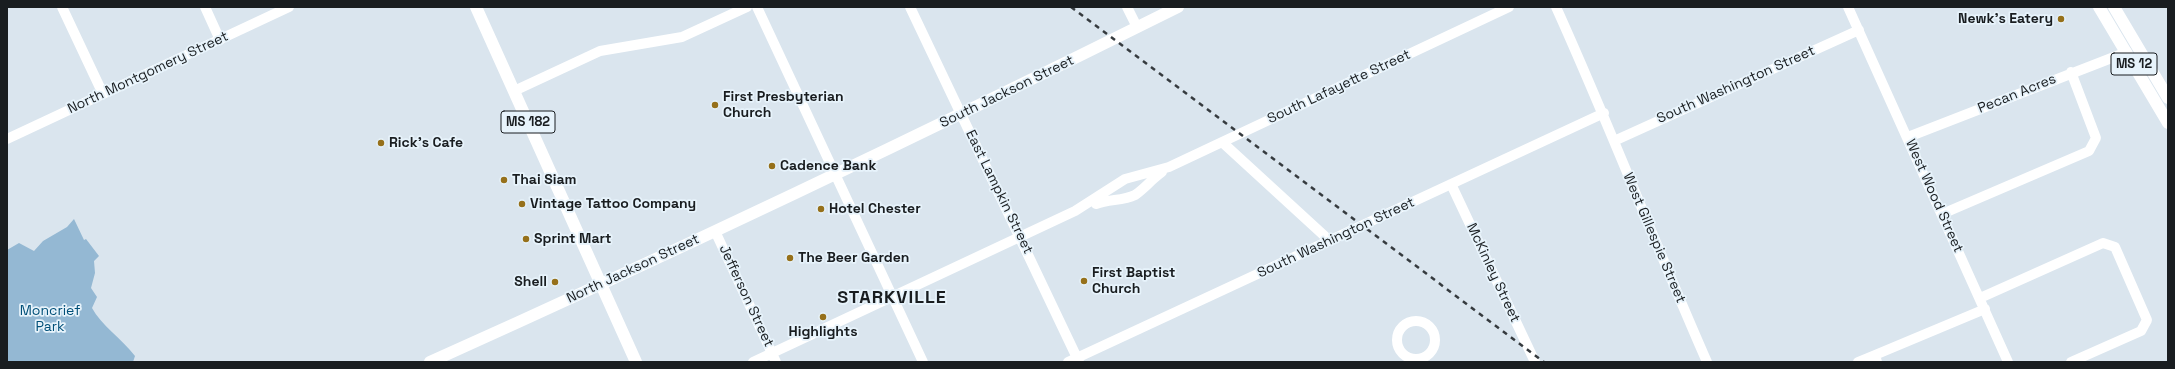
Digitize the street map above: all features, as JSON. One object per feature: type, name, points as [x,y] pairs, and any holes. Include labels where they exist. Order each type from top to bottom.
[{"type":"main road","name":"MS 182","points":[[476,7],[636,362]]},
{"type":"main road","name":"South Jackson Street","points":[[836,175],[1178,7]]},
{"type":"main road","name":"MS 12","points":[[2099,7],[2168,123]]},
{"type":"main road","name":"MS 12","points":[[2114,7],[2165,85],[2168,98]]},
{"type":"main road","points":[[2140,74],[2150,79],[2158,88],[2165,85]]},
{"type":"main road","name":"North Jackson Street","points":[[430,362],[601,285],[836,175]]},
{"type":"street","points":[[62,7],[103,94]]},
{"type":"street","points":[[205,7],[220,40]]},
{"type":"street","name":"North Montgomery Street","points":[[7,139],[289,7]]},
{"type":"street","points":[[514,91],[600,51],[682,37],[746,7]]},
{"type":"street","points":[[757,7],[923,362]]},
{"type":"street","name":"East Lampkin Street","points":[[910,7],[1023,235],[1074,360]]},
{"type":"street","points":[[1127,7],[1137,27]]},
{"type":"street","name":"South Lafayette Street","points":[[1075,211],[1125,179],[1145,179],[1509,7]]},
{"type":"street","name":"West Gillespie Street","points":[[1556,7],[1604,113],[1663,261],[1707,362]]},
{"type":"street","name":"West Wood Street","points":[[1848,7],[2008,362]]},
{"type":"street","name":"South Washington Street","points":[[1614,141],[1859,30]]},
{"type":"street","name":"Pecan Acres","points":[[1908,138],[2071,72],[2127,52]]},
{"type":"street","points":[[1942,214],[2089,151],[2096,138],[2071,72]]},
{"type":"street","name":"South Washington Street","points":[[1074,360],[1604,113]]},
{"type":"street","points":[[1222,142],[1330,241]]},
{"type":"street","name":"South Lafayette Street","points":[[752,362],[774,357],[892,297],[1075,211],[1106,200],[1116,200],[1136,194],[1145,179]]},
{"type":"street","name":"McKinley Street","points":[[1451,184],[1535,362]]},
{"type":"street","points":[[1111,189],[1110,194],[1116,200]]},
{"type":"street","name":"Jefferson Street","points":[[714,231],[774,357]]},
{"type":"street","points":[[1980,298],[2103,243],[2115,247],[2147,320],[2141,331],[2071,362]]},
{"type":"street","points":[[1858,362],[1876,359],[1985,309]]},
{"type":"green space","name":"Moncrief Park","points":[[74,219],[84,240],[86,239],[99,256],[94,261],[95,273],[91,288],[97,297],[92,308],[106,326],[135,356],[133,362],[7,362],[7,250],[19,243],[34,251],[43,241],[67,227]]},
{"type":"railway","points":[[1071,7],[1544,362]]},
{"type":"place","name":"Newk's Eatery","points":[[2061,19]]},
{"type":"place","name":"First Presbyterian Church","points":[[715,105]]},
{"type":"place","name":"Rick's Cafe","points":[[381,143]]},
{"type":"place","name":"Cadence Bank","points":[[772,166]]},
{"type":"place","name":"Thai Siam","points":[[504,180]]},
{"type":"place","name":"Vintage Tattoo Company","points":[[522,204]]},
{"type":"place","name":"Hotel Chester","points":[[821,209]]},
{"type":"place","name":"Sprint Mart","points":[[526,239]]},
{"type":"place","name":"The Beer Garden","points":[[790,258]]},
{"type":"place","name":"First Baptist Church","points":[[1084,281]]},
{"type":"place","name":"Shell","points":[[555,282]]},
{"type":"place","name":"Highlights","points":[[823,317]]},
{"type":"district","name":"STARKVILLE","points":[[892,298]]}]
